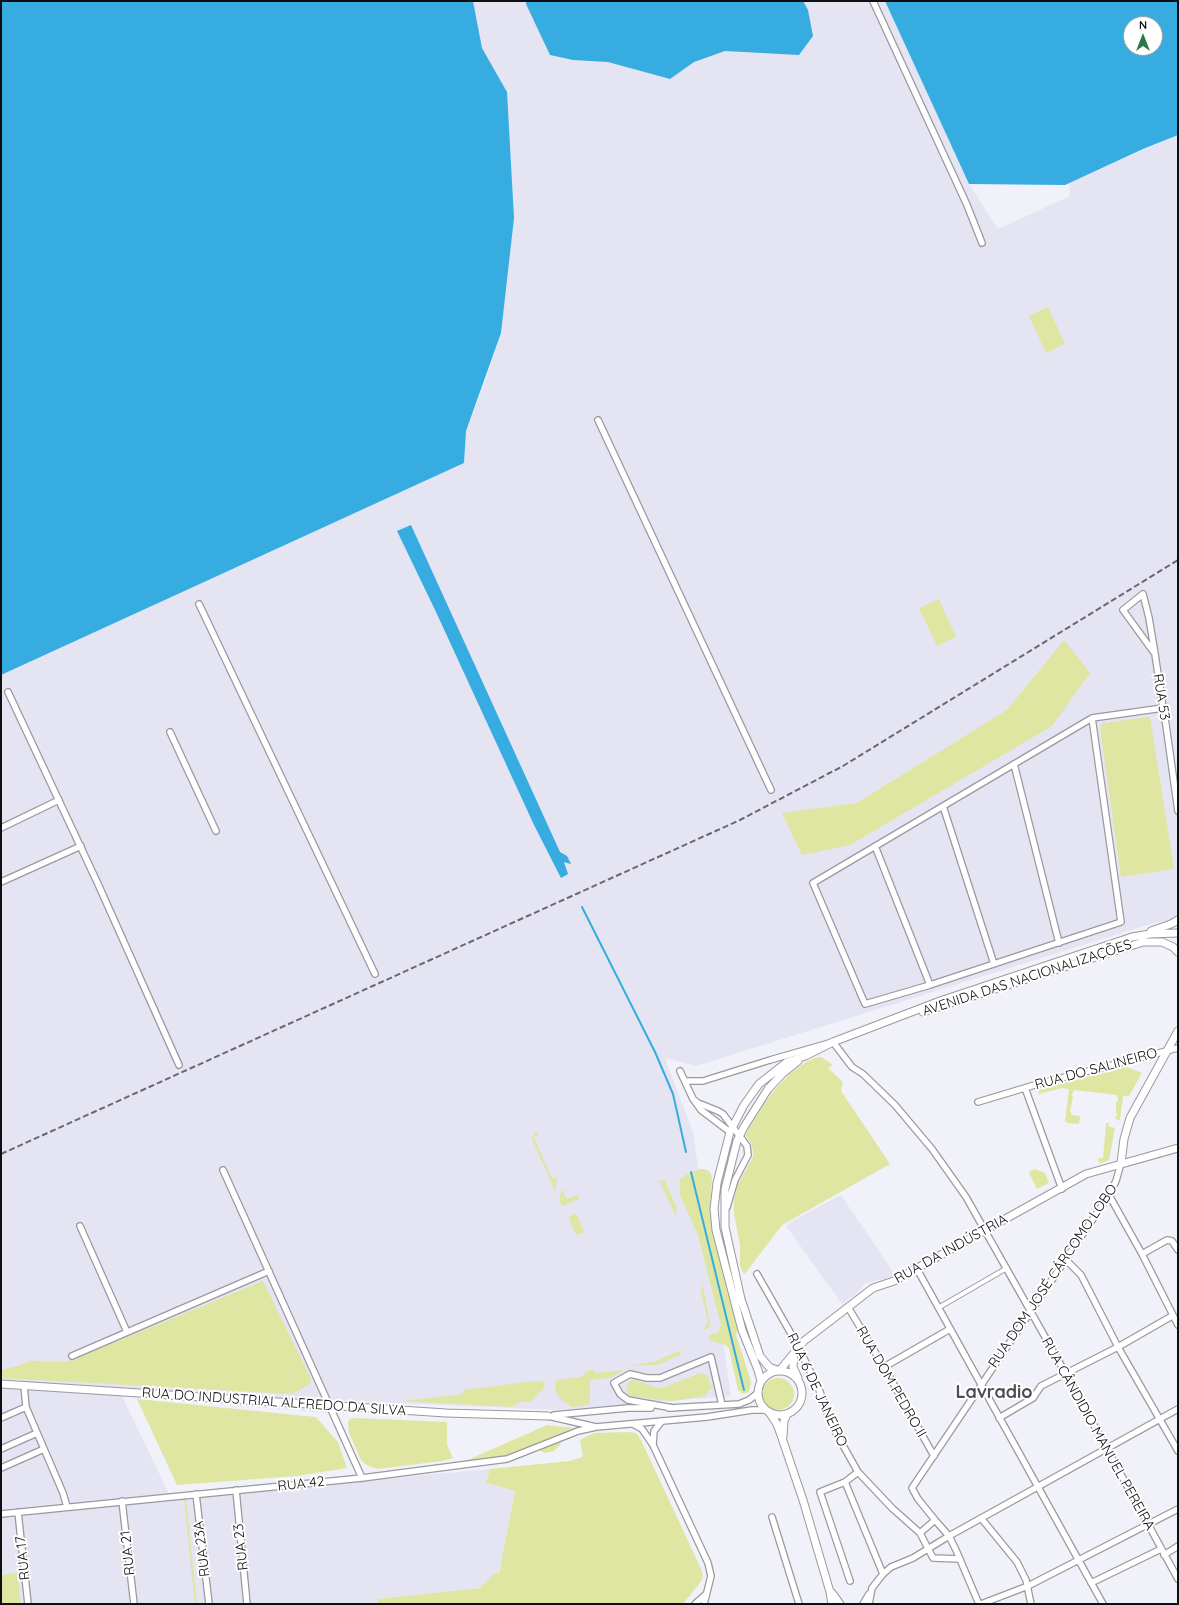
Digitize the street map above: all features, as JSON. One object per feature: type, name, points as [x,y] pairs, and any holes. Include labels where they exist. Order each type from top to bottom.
[{"type":"street","points":[[873,1],[967,205],[982,243]]},
{"type":"street","points":[[598,420],[771,790]]},
{"type":"street","name":"RUA 53","points":[[1155,654],[1123,610],[1143,594],[1155,654],[1178,811]]},
{"type":"street","points":[[199,604],[375,974]]},
{"type":"street","points":[[8,692],[59,800],[179,1065]]},
{"type":"street","points":[[1092,718],[1121,922],[930,985],[865,1004],[813,883],[1092,718],[1163,708]]},
{"type":"street","points":[[170,732],[216,831]]},
{"type":"street","points":[[1014,764],[1059,942]]},
{"type":"street","points":[[1,828],[59,800]]},
{"type":"street","points":[[943,806],[994,964]]},
{"type":"street","points":[[1,882],[80,846]]},
{"type":"street","points":[[875,846],[930,985]]},
{"type":"street","points":[[1140,935],[1163,928],[1178,920]]},
{"type":"street","name":"AVENIDA DAS NACIONALIZAÇÕES","points":[[758,1393],[761,1381],[757,1365],[742,1330],[715,1221],[714,1199],[732,1129],[752,1093],[759,1084],[787,1062],[805,1056],[833,1042],[940,1000],[1140,935],[1178,933]]},
{"type":"street","name":"AVENIDA DAS NACIONALIZAÇÕES","points":[[874,1026],[1135,944],[1151,941],[1162,942],[1173,947],[1178,952]]},
{"type":"street","name":"RUA DOM JOSÉ CÁRCOMO LOBO","points":[[935,1520],[918,1499],[912,1488],[1109,1195],[1116,1181],[1121,1163],[1124,1139],[1130,1118],[1178,1031]]},
{"type":"street","points":[[685,1081],[704,1081],[833,1042]]},
{"type":"street","name":"RUA CÂNDIDIO MANUEL PEREIRA","points":[[833,1042],[852,1067],[863,1074],[895,1105],[932,1149],[966,1197],[1030,1313],[1066,1374],[1178,1579]]},
{"type":"street","name":"RUA DO SALINEIRO","points":[[978,1102],[1025,1088],[1178,1048]]},
{"type":"street","name":"AVENIDA DAS NACIONALIZAÇÕES","points":[[799,1381],[794,1375],[788,1372],[769,1367],[763,1361],[756,1347],[735,1275],[724,1218],[725,1189],[740,1135],[768,1089],[782,1074],[805,1056]]},
{"type":"street","points":[[680,1071],[693,1099],[701,1110],[740,1135],[747,1146],[748,1155],[735,1180],[724,1218]]},
{"type":"street","name":"RUA DO SALINEIRO","points":[[1025,1088],[1062,1188]]},
{"type":"street","points":[[693,1099],[721,1112],[732,1129]]},
{"type":"street","name":"RUA DA INDÚSTRIA","points":[[778,1370],[794,1353],[798,1346],[874,1288],[894,1281],[917,1269],[1086,1174],[1178,1148]]},
{"type":"street","points":[[223,1170],[362,1478]]},
{"type":"street","points":[[1109,1195],[1142,1254],[1172,1316],[1178,1325]]},
{"type":"street","points":[[80,1226],[127,1332]]},
{"type":"street","points":[[1142,1254],[1167,1240],[1172,1241],[1178,1250]]},
{"type":"street","points":[[1065,1259],[1081,1275],[1118,1347],[1178,1450]]},
{"type":"street","points":[[938,1308],[1006,1268]]},
{"type":"street","points":[[917,1269],[1103,1604]]},
{"type":"street","points":[[72,1356],[269,1271]]},
{"type":"street","name":"RUA 6 DE JANEIRO","points":[[756,1274],[798,1346],[820,1392],[831,1424],[858,1472],[892,1508],[920,1533]]},
{"type":"street","name":"RUA DOM PEDRO II","points":[[848,1307],[934,1456]]},
{"type":"street","points":[[999,1418],[1033,1398],[1041,1386],[1118,1347],[1172,1316]]},
{"type":"street","points":[[884,1367],[950,1329]]},
{"type":"street","points":[[548,1416],[596,1427],[707,1417],[752,1410],[767,1411],[781,1415],[787,1414],[793,1411],[801,1400],[802,1394],[799,1381],[793,1367],[794,1353]]},
{"type":"street","points":[[672,1408],[628,1400],[620,1394],[614,1383],[630,1374],[647,1378],[660,1378],[711,1357],[722,1405]]},
{"type":"street","points":[[761,1381],[768,1374],[778,1370]]},
{"type":"street","name":"RUA DO INDUSTRIAL ALFREDO DA SILVA","points":[[1,1384],[446,1413],[548,1416]]},
{"type":"street","points":[[24,1386],[26,1407],[63,1492],[67,1507]]},
{"type":"street","points":[[548,1416],[628,1408],[672,1408],[722,1405],[744,1402],[758,1393],[760,1402],[777,1424],[782,1438],[803,1500],[830,1592],[832,1604]]},
{"type":"street","points":[[1,1418],[26,1407]]},
{"type":"street","points":[[869,1604],[872,1588],[883,1574],[891,1567],[913,1558],[981,1518],[1178,1409]]},
{"type":"street","points":[[782,1438],[783,1426],[787,1414]]},
{"type":"street","points":[[653,1445],[654,1431],[662,1421]]},
{"type":"street","points":[[633,1424],[642,1428],[653,1445],[708,1563],[711,1576],[710,1585],[705,1595],[704,1604]]},
{"type":"street","name":"RUA 42","points":[[1,1514],[362,1478],[508,1459],[574,1433],[596,1427]]},
{"type":"street","points":[[1,1449],[37,1433]]},
{"type":"street","points":[[1,1468],[44,1449]]},
{"type":"street","points":[[850,1581],[820,1492],[845,1482],[858,1472]]},
{"type":"street","points":[[845,1482],[883,1574]]},
{"type":"street","name":"RUA 23","points":[[236,1490],[247,1604]]},
{"type":"street","name":"RUA 23A","points":[[196,1494],[208,1604]]},
{"type":"street","name":"RUA 21","points":[[122,1502],[134,1604]]},
{"type":"street","points":[[960,1559],[933,1558],[920,1533],[935,1520],[949,1536],[960,1559],[980,1604],[1028,1586],[1178,1509]]},
{"type":"street","name":"RUA 17","points":[[18,1512],[28,1604]]},
{"type":"street","points":[[772,1517],[799,1604]]},
{"type":"street","points":[[981,1518],[1012,1554],[1026,1580],[1031,1604]]},
{"type":"street","points":[[1164,1555],[1178,1546]]},
{"type":"street","points":[[1091,1583],[1161,1549]]},
{"type":"street","points":[[830,1592],[840,1604]]},
{"type":"street","points":[[863,1604],[870,1594]]},
{"type":"street","points":[[695,1604],[705,1595]]},
{"type":"shaded area","points":[[473,1],[885,1],[969,184],[998,229],[1070,196],[1069,182],[1178,135],[1178,918],[1147,925],[696,1066],[665,1058],[693,1132],[731,1396],[556,1410],[333,1400],[339,1414],[122,1396],[171,1498],[490,1469],[486,1483],[515,1491],[496,1586],[378,1599],[378,1604],[1,1604],[1,675],[464,463],[466,431],[485,382],[501,333],[507,92],[482,48]]},
{"type":"shaded area","points":[[841,1195],[895,1275],[885,1279],[865,1283],[857,1293],[842,1304],[786,1226],[801,1216]]},
{"type":"green space","points":[[1048,307],[1065,344],[1046,353],[1029,316]]},
{"type":"green space","points":[[939,599],[956,637],[937,646],[919,608]]},
{"type":"green space","points":[[1064,640],[1090,673],[1052,726],[850,845],[802,855],[782,813],[857,803],[1007,710]]},
{"type":"green space","points":[[1150,717],[1174,869],[1121,877],[1100,728],[1103,723]]},
{"type":"green space","points":[[821,1057],[833,1065],[828,1068],[843,1082],[841,1091],[890,1164],[782,1225],[744,1275],[740,1266],[740,1245],[734,1213],[734,1200],[738,1184],[753,1157],[751,1143],[745,1135],[764,1104],[776,1088],[790,1074],[806,1062],[814,1058]]},
{"type":"green space","points":[[1126,1067],[1142,1073],[1129,1096],[1123,1096],[1120,1120],[1115,1119],[1117,1114],[1117,1095],[1074,1090],[1070,1111],[1072,1115],[1080,1116],[1079,1124],[1067,1123],[1065,1121],[1069,1089],[1062,1088],[1039,1094],[1038,1090]]},
{"type":"green space","points":[[1106,1123],[1109,1123],[1108,1126],[1115,1128],[1109,1160],[1099,1164],[1098,1158],[1103,1158]]},
{"type":"green space","points":[[536,1131],[538,1135],[534,1137],[552,1179],[557,1178],[555,1191],[532,1139]]},
{"type":"green space","points":[[705,1169],[710,1172],[712,1177],[710,1211],[739,1327],[736,1335],[751,1381],[749,1392],[742,1394],[738,1390],[729,1349],[726,1345],[711,1341],[708,1336],[718,1332],[721,1326],[698,1235],[680,1195],[680,1179],[689,1173]]},
{"type":"green space","points":[[1035,1169],[1045,1173],[1049,1183],[1037,1189],[1029,1173]]},
{"type":"green space","points":[[659,1180],[665,1181],[677,1209],[676,1216]]},
{"type":"green space","points":[[562,1189],[567,1199],[578,1195],[579,1199],[562,1206],[559,1200]]},
{"type":"green space","points":[[576,1213],[584,1232],[576,1235],[569,1218]]},
{"type":"green space","points":[[263,1281],[311,1379],[310,1384],[292,1394],[1,1378],[1,1370],[18,1366],[30,1361],[67,1362]]},
{"type":"green space","points":[[702,1283],[710,1323],[709,1327],[702,1332],[708,1322],[701,1292]]},
{"type":"green space","points":[[681,1350],[680,1355],[657,1365],[627,1366],[654,1362]]},
{"type":"green space","points":[[589,1370],[594,1370],[595,1373],[624,1370],[610,1378],[590,1380],[590,1403],[587,1405],[572,1407],[562,1400],[556,1392],[555,1382],[557,1380],[581,1377]]},
{"type":"green space","points":[[700,1373],[707,1375],[712,1388],[705,1396],[672,1401],[629,1396],[627,1391],[629,1381],[635,1380],[657,1388],[662,1388]]},
{"type":"green space","points":[[775,1378],[781,1378],[790,1382],[794,1394],[790,1406],[781,1410],[775,1410],[766,1406],[762,1397],[762,1391],[766,1382]]},
{"type":"green space","points":[[536,1381],[544,1382],[545,1387],[530,1402],[521,1402],[512,1407],[401,1401],[463,1394],[463,1390]]},
{"type":"green space","points":[[137,1399],[316,1417],[338,1442],[347,1468],[297,1476],[177,1485]]},
{"type":"green space","points":[[350,1419],[447,1422],[447,1445],[453,1458],[442,1461],[378,1469],[371,1467],[361,1460],[349,1433],[348,1422]]},
{"type":"green space","points":[[547,1425],[574,1428],[499,1459],[461,1463]]},
{"type":"green space","points":[[594,1433],[636,1433],[641,1440],[702,1571],[702,1580],[683,1604],[378,1604],[377,1599],[480,1588],[494,1574],[499,1573],[515,1491],[486,1483],[490,1469],[570,1461],[583,1457],[580,1440]]},
{"type":"green space","points":[[562,1440],[560,1445],[554,1451],[545,1453],[539,1450]]},
{"type":"green space","points":[[184,1499],[186,1499],[197,1604],[195,1604]]},
{"type":"green space","points":[[17,1573],[21,1604],[1,1604],[1,1575]]},
{"type":"water","points":[[1,1],[473,1],[482,48],[507,92],[514,218],[501,333],[466,431],[464,463],[1,675]]},
{"type":"water","points":[[526,1],[803,1],[808,10],[813,36],[799,55],[725,51],[694,62],[670,79],[608,62],[573,60],[550,55],[526,4]]},
{"type":"water","points":[[885,1],[1178,1],[1178,135],[1143,149],[1065,185],[969,184]]},
{"type":"water","points":[[411,525],[560,852],[567,856],[571,864],[564,862],[568,874],[561,878],[534,825],[397,531]]},
{"type":"waterway","points":[[582,907],[655,1052],[673,1094],[686,1152]]},
{"type":"waterway","points":[[691,1172],[744,1390]]},
{"type":"railway","points":[[1,1154],[740,820],[843,766],[1178,560]]},
{"type":"district","name":"Lavradio","points":[[994,1393]]}]
